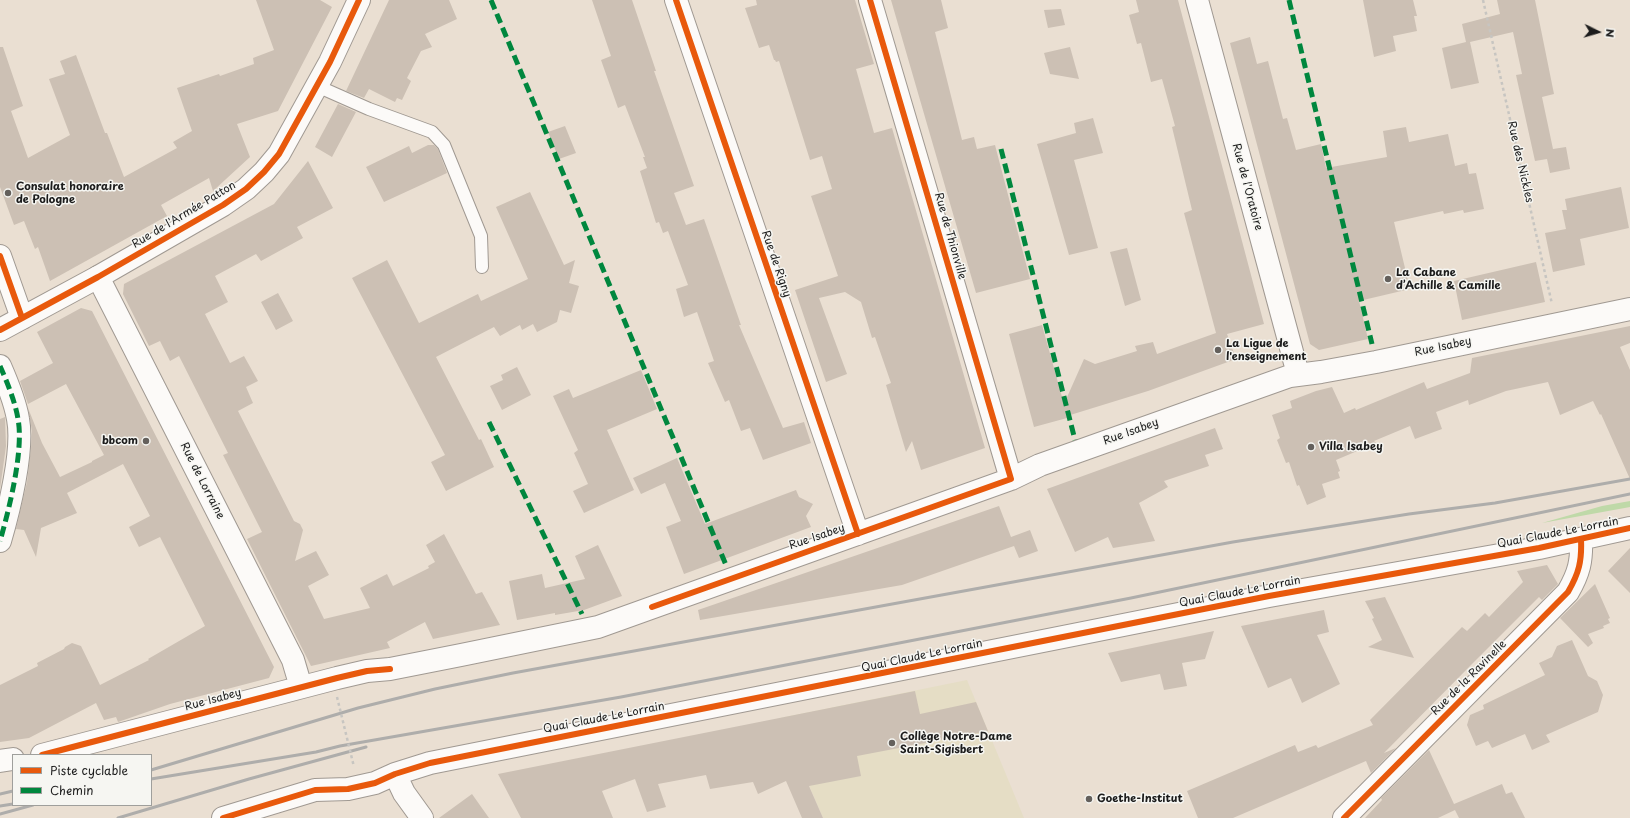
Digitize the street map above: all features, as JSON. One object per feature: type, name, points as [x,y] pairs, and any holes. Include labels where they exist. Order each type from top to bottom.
[{"type":"street","name":"Rue de l'Armée Patton","points":[[0,330],[98,277],[223,205],[246,189],[264,172],[279,154],[330,62],[359,0]]},
{"type":"street","name":"Rue de Rigny","points":[[676,0],[858,534]]},
{"type":"street","name":"Rue de Thionville","points":[[870,0],[1011,479]]},
{"type":"street","name":"Rue de l'Oratoire","points":[[1196,0],[1298,374]]},
{"type":"street","points":[[0,256],[22,318]]},
{"type":"street","name":"Rue de Lorraine","points":[[98,277],[293,660],[301,687]]},
{"type":"street","name":"Rue Isabey","points":[[46,754],[367,671],[412,665],[598,627],[1011,479],[1040,465],[1271,382],[1298,374],[1321,372],[1376,362],[1630,309]]},
{"type":"street","points":[[0,366],[15,406],[19,426],[16,472],[0,541]]},
{"type":"street","name":"Quai Claude Le Lorrain","points":[[223,818],[315,790],[348,789],[375,783],[395,774],[430,763],[1269,596],[1539,548],[1630,528]]},
{"type":"street","name":"Rue de la Ravinelle","points":[[1344,818],[1568,592],[1577,578],[1582,558],[1581,539]]},
{"type":"street","points":[[0,761],[12,759]]},
{"type":"street","points":[[395,774],[404,793],[422,818]]},
{"type":"lane","points":[[317,86],[369,109],[432,132],[444,145],[481,236],[482,267]]},
{"type":"path","points":[[337,698],[354,767]]},
{"type":"shaded area","name":"Collège Notre-Dame Saint-Sigisbert","points":[[967,680],[1024,818],[823,818],[780,718]]},
{"type":"green space","points":[[1630,501],[1630,507],[1542,523],[1602,506]]},
{"type":"building","points":[[256,0],[320,0],[332,7],[278,111],[237,124],[250,157],[213,191],[209,178],[161,205],[167,216],[50,281],[38,247],[35,249],[24,221],[14,225],[0,187],[0,47],[3,47],[23,106],[11,111],[28,158],[70,135],[49,79],[65,74],[60,61],[76,55],[105,133],[107,133],[124,177],[177,148],[173,142],[192,131],[177,88],[219,74],[220,76],[254,64],[253,58],[274,50]]},
{"type":"building","points":[[389,0],[449,0],[457,19],[425,34],[432,47],[421,51],[407,78],[411,81],[402,100],[397,98],[395,102],[369,89],[364,98],[346,91]]},
{"type":"building","points":[[592,0],[632,0],[656,71],[654,71],[694,186],[674,193],[686,225],[704,219],[741,325],[739,325],[783,428],[804,422],[811,443],[763,460],[750,428],[741,431],[729,400],[725,402],[708,363],[714,361],[697,312],[684,317],[676,289],[688,285],[668,231],[663,233],[659,222],[656,223],[640,171],[647,168],[643,157],[645,157],[625,105],[618,108],[601,60],[611,56]]},
{"type":"building","points":[[756,0],[855,0],[874,64],[856,69],[874,133],[892,128],[985,448],[921,470],[912,441],[906,452],[886,385],[891,383],[875,337],[872,338],[861,302],[845,292],[819,298],[847,374],[826,382],[795,290],[838,276],[811,196],[832,189],[822,156],[810,160],[779,61],[776,62],[774,60],[769,45],[759,48],[745,8],[757,5]]},
{"type":"building","points":[[891,0],[941,0],[948,28],[935,32],[962,140],[974,137],[977,149],[995,145],[1030,279],[976,293]]},
{"type":"building","points":[[1136,0],[1178,0],[1264,324],[1227,334],[1236,359],[1148,391],[1067,416],[1067,418],[1034,427],[1009,334],[1042,325],[1064,404],[1084,359],[1095,364],[1137,351],[1135,346],[1153,342],[1157,354],[1216,333],[1184,213],[1192,210],[1172,127],[1175,126],[1162,79],[1151,82],[1141,43],[1137,44],[1129,15],[1139,12]]},
{"type":"building","points":[[1363,0],[1413,0],[1417,16],[1414,16],[1417,31],[1393,36],[1396,51],[1374,57]]},
{"type":"building","points":[[1497,0],[1535,0],[1554,94],[1542,97],[1553,149],[1566,147],[1570,169],[1550,173],[1547,159],[1535,161],[1516,75],[1522,74],[1513,32],[1470,42],[1479,83],[1451,89],[1442,48],[1466,42],[1462,24],[1500,14]]},
{"type":"building","points":[[1061,9],[1065,25],[1048,28],[1044,10]]},
{"type":"building","points":[[1250,37],[1257,64],[1268,61],[1283,119],[1287,118],[1296,150],[1321,144],[1326,168],[1387,157],[1383,131],[1406,127],[1409,142],[1448,134],[1455,166],[1467,163],[1469,174],[1476,173],[1484,209],[1464,213],[1463,210],[1444,214],[1443,211],[1394,222],[1410,289],[1359,301],[1368,339],[1319,350],[1310,344],[1230,43]]},
{"type":"building","points":[[1070,47],[1079,79],[1050,74],[1044,53]]},
{"type":"building","points":[[338,104],[356,112],[332,157],[315,147]]},
{"type":"building","points":[[1093,118],[1103,153],[1074,160],[1098,248],[1069,255],[1037,144],[1076,133],[1074,123]]},
{"type":"building","points":[[565,126],[576,153],[559,159],[548,132]]},
{"type":"building","points":[[428,145],[434,145],[438,149],[447,173],[384,202],[366,167],[409,146],[412,153]]},
{"type":"building","points":[[308,161],[333,208],[297,227],[303,238],[261,261],[256,254],[215,276],[228,302],[205,314],[230,363],[244,356],[258,381],[246,387],[253,403],[238,411],[294,521],[300,524],[303,530],[295,561],[316,551],[329,575],[308,586],[324,619],[370,608],[360,588],[387,574],[393,586],[429,568],[428,566],[435,562],[426,545],[444,534],[476,594],[482,592],[500,625],[433,639],[425,622],[387,642],[390,648],[311,666],[247,539],[262,532],[223,455],[228,453],[179,356],[170,361],[160,341],[149,346],[123,294],[124,284],[274,204]]},
{"type":"building","points":[[1621,187],[1629,228],[1580,239],[1585,265],[1553,272],[1545,233],[1566,229],[1562,210],[1567,210],[1565,199]]},
{"type":"building","points":[[530,192],[564,265],[575,260],[569,283],[579,286],[571,313],[560,310],[557,322],[537,332],[533,324],[522,330],[520,325],[500,336],[494,327],[436,357],[479,440],[481,439],[494,467],[446,491],[431,462],[445,455],[352,278],[387,260],[419,323],[478,294],[481,301],[528,279],[496,207]]},
{"type":"building","points":[[1127,248],[1141,300],[1125,306],[1110,252]]},
{"type":"building","points":[[1536,262],[1545,302],[1462,320],[1454,281]]},
{"type":"building","points":[[278,293],[293,321],[276,330],[261,302]]},
{"type":"building","points":[[81,308],[92,311],[274,667],[269,678],[170,704],[118,722],[116,717],[104,720],[96,703],[29,738],[0,742],[0,685],[38,666],[37,663],[64,649],[72,643],[81,646],[100,685],[149,660],[148,659],[205,626],[160,537],[139,547],[129,527],[150,516],[123,464],[67,493],[77,513],[41,528],[36,557],[24,530],[16,529],[27,482],[31,448],[32,431],[28,408],[42,443],[60,477],[104,455],[66,384],[28,404],[20,381],[53,363],[37,332]]},
{"type":"building","points":[[1630,326],[1630,343],[1620,347],[1630,370],[1630,479],[1601,414],[1600,415],[1593,401],[1560,415],[1548,382],[1506,391],[1469,405],[1468,400],[1436,412],[1442,429],[1415,439],[1410,426],[1374,441],[1376,443],[1336,460],[1340,471],[1338,472],[1340,478],[1322,484],[1326,497],[1307,505],[1299,485],[1297,486],[1289,462],[1286,463],[1277,440],[1280,438],[1272,415],[1292,408],[1290,401],[1316,391],[1332,387],[1344,413],[1355,408],[1356,410],[1424,382],[1427,389],[1470,373],[1472,358]]},
{"type":"building","points":[[517,367],[531,395],[502,410],[490,386],[503,380],[501,375]]},
{"type":"building","points":[[641,370],[657,409],[607,430],[634,490],[584,513],[573,491],[588,484],[574,453],[578,450],[553,396],[569,389],[573,398]]},
{"type":"building","points":[[5,417],[6,446],[0,489],[0,419]]},
{"type":"building","points":[[1215,428],[1223,449],[1205,455],[1209,466],[1164,481],[1168,487],[1139,503],[1155,541],[1113,548],[1108,537],[1075,552],[1047,489]]},
{"type":"building","points":[[677,458],[705,524],[796,490],[799,497],[813,504],[806,516],[811,527],[684,574],[666,527],[681,521],[665,483],[641,494],[633,478]]},
{"type":"building","points":[[999,506],[1011,537],[1030,530],[1038,551],[1019,558],[1014,546],[902,585],[700,620],[698,610]]},
{"type":"building","points":[[598,545],[622,596],[584,610],[555,615],[555,613],[517,620],[509,581],[542,574],[545,588],[585,579],[575,556]]},
{"type":"building","points":[[1630,548],[1630,593],[1608,571]]},
{"type":"building","points":[[1547,565],[1558,584],[1542,600],[1539,597],[1471,665],[1384,753],[1396,748],[1371,773],[1366,761],[1233,818],[1198,818],[1187,791],[1295,745],[1298,752],[1316,745],[1318,748],[1373,725],[1370,720],[1462,627],[1467,631],[1485,613],[1489,617],[1523,582],[1517,571]]},
{"type":"building","points":[[1595,584],[1610,618],[1608,619],[1610,623],[1603,626],[1604,628],[1588,634],[1593,643],[1588,647],[1560,618]]},
{"type":"building","points":[[1385,597],[1414,658],[1368,647],[1382,640],[1372,619],[1374,618],[1365,601]]},
{"type":"building","points":[[1324,610],[1329,632],[1317,635],[1340,684],[1302,703],[1291,678],[1268,688],[1241,626]]},
{"type":"building","points":[[1214,631],[1205,659],[1182,663],[1187,686],[1164,690],[1160,674],[1121,682],[1108,653]]},
{"type":"building","points":[[1572,640],[1588,676],[1597,681],[1603,695],[1598,712],[1546,735],[1550,742],[1532,750],[1525,734],[1492,748],[1488,741],[1476,746],[1467,725],[1470,715],[1484,709],[1483,705],[1545,675],[1539,663],[1552,657],[1557,646]]},
{"type":"building","points":[[915,691],[920,714],[976,702],[988,731],[857,756],[861,776],[809,786],[823,818],[802,818],[786,781],[758,794],[753,782],[710,789],[706,775],[658,784],[666,807],[647,812],[635,779],[602,791],[613,818],[521,818],[498,774]]},
{"type":"building","points":[[1429,750],[1454,804],[1502,784],[1506,794],[1512,792],[1525,818],[1459,818],[1455,810],[1438,818],[1365,818],[1382,800],[1381,798]]},
{"type":"building","points":[[472,794],[489,818],[439,818]]},
{"type":"railway","points":[[152,770],[358,708],[435,689],[513,673],[1233,542],[1409,514],[1495,503],[1630,479]]},
{"type":"railway","points":[[152,779],[316,752],[340,746],[621,697],[1131,598],[1630,494]]},
{"type":"railway","points":[[118,818],[249,779],[366,747]]},
{"type":"railway","points":[[0,794],[12,791]]},
{"type":"railway","points":[[0,806],[12,804]]},
{"type":"railway","points":[[0,814],[29,806]]},
{"type":"marked path","points":[[491,0],[726,565]]},
{"type":"marked path","points":[[1289,0],[1372,344]]},
{"type":"marked path","points":[[1001,149],[1075,440]]},
{"type":"marked path","points":[[0,366],[15,405],[19,432],[19,447],[15,480],[0,541]]},
{"type":"marked path","points":[[489,422],[582,614]]},
{"type":"cycle path","points":[[0,330],[98,277],[223,205],[246,189],[264,172],[279,154],[330,62],[359,0]]},
{"type":"cycle path","points":[[676,0],[858,534]]},
{"type":"cycle path","points":[[652,607],[1011,479],[870,0]]},
{"type":"cycle path","points":[[0,256],[22,318]]},
{"type":"cycle path","points":[[223,818],[315,790],[348,789],[375,783],[395,774],[430,763],[1269,596],[1539,548],[1630,528]]},
{"type":"cycle path","points":[[1344,818],[1568,592],[1579,567],[1581,539]]},
{"type":"cycle path","points":[[46,754],[337,678],[367,671],[390,669]]},
{"type":"place","name":"Consulat honoraire de Pologne","points":[[8,193]]},
{"type":"place","name":"La Cabane d’Achille & Camille","points":[[1388,279]]},
{"type":"place","name":"La Ligue de l'enseignement","points":[[1218,350]]},
{"type":"place","name":"bbcom","points":[[146,441]]},
{"type":"place","name":"Villa Isabey","points":[[1311,447]]},
{"type":"place","name":"Collège Notre-Dame Saint-Sigisbert","points":[[892,743]]},
{"type":"place","name":"Goethe-Institut","points":[[1089,799]]}]
